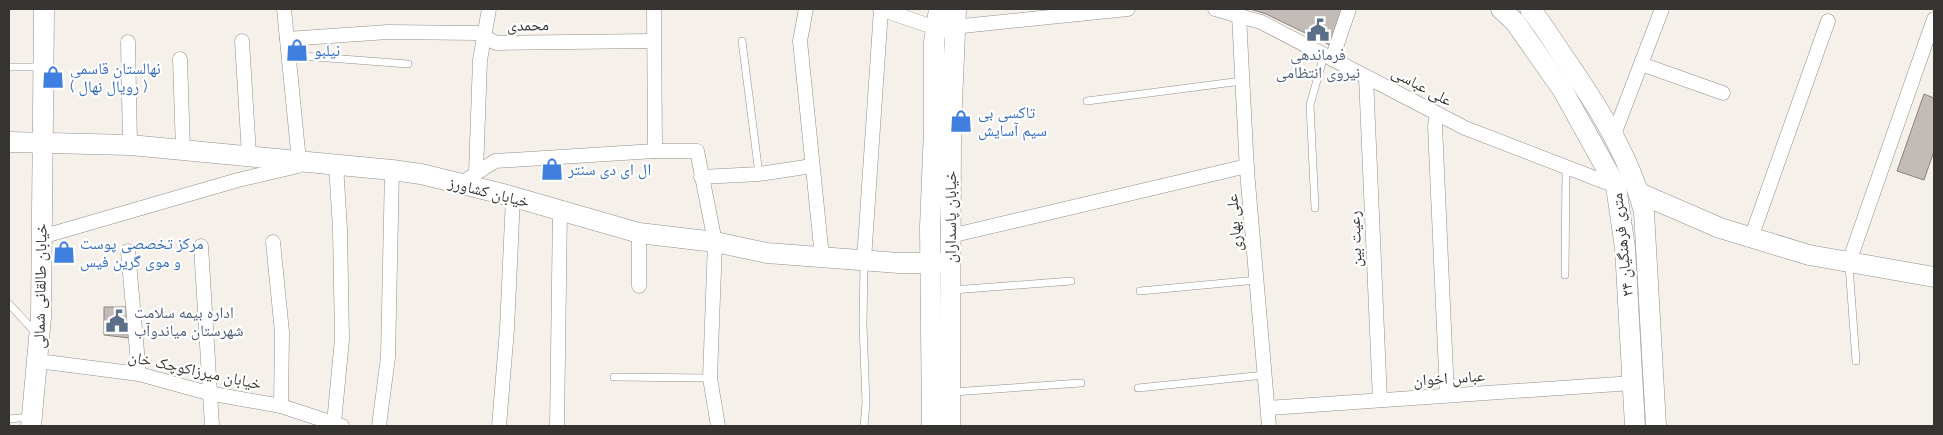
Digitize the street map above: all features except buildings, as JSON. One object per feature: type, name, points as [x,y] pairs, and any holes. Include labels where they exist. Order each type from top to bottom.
[{"type":"main road","points":[[43,76],[44,9]]},
{"type":"main road","name":"۲۴ متری فرهنگیان","points":[[1501,9],[1515,22],[1562,89],[1616,186],[1625,248],[1636,426]]},
{"type":"main road","name":"۲۴ متری فرهنگیان","points":[[1530,9],[1579,78],[1636,181],[1644,212],[1656,426]]},
{"type":"main road","name":"خیابان پاسداران","points":[[940,262],[950,236],[946,18]]},
{"type":"main road","name":"خیابان پاسداران","points":[[946,18],[934,42],[940,262],[950,290],[950,426]]},
{"type":"main road","name":"خیابان طالقانی شمالی","points":[[31,422],[39,337],[43,76]]},
{"type":"main road","name":"خیابان کشاورز","points":[[9,142],[130,145],[249,155],[468,179],[513,202],[560,210],[640,233],[715,242],[767,253],[864,260],[940,262]]},
{"type":"main road","points":[[1639,193],[1720,228],[1809,255],[1934,277]]},
{"type":"main road","points":[[932,426],[940,262]]},
{"type":"main road","points":[[1633,383],[1654,382]]},
{"type":"street","points":[[41,237],[306,161],[284,9]]},
{"type":"street","points":[[468,179],[480,60],[489,9]]},
{"type":"street","points":[[654,9],[652,41],[655,151]]},
{"type":"street","points":[[806,9],[800,41],[822,257]]},
{"type":"street","points":[[864,260],[880,9],[946,18],[1128,9]]},
{"type":"street","name":"علی عباسی","points":[[1215,9],[1261,22],[1465,128],[1639,193]]},
{"type":"street","points":[[1328,57],[1349,9]]},
{"type":"street","points":[[1613,137],[1662,9]]},
{"type":"street","name":"علی بهاری","points":[[1239,16],[1247,166],[1269,426]]},
{"type":"street","points":[[1849,262],[1934,19]]},
{"type":"street","points":[[1751,238],[1828,21]]},
{"type":"street","name":"محمدی","points":[[287,39],[388,32],[477,33],[496,42],[652,41]]},
{"type":"street","points":[[242,41],[249,155]]},
{"type":"street","points":[[128,42],[130,145]]},
{"type":"street","points":[[180,59],[183,150]]},
{"type":"street","points":[[1641,64],[1723,93]]},
{"type":"street","name":"رعیت بین","points":[[1366,77],[1380,400]]},
{"type":"street","points":[[1437,114],[1434,126],[1447,396]]},
{"type":"street","points":[[468,179],[495,161],[655,151],[697,151],[715,242],[710,378],[718,426]]},
{"type":"street","points":[[336,164],[340,229],[342,339],[338,425]]},
{"type":"street","points":[[701,177],[759,174],[812,166]]},
{"type":"street","points":[[950,236],[1247,166]]},
{"type":"street","points":[[379,426],[388,357],[392,170]]},
{"type":"street","points":[[499,426],[507,329],[513,202]]},
{"type":"street","points":[[557,426],[560,210]]},
{"type":"street","points":[[639,286],[640,233]]},
{"type":"street","points":[[272,242],[282,332],[281,406]]},
{"type":"street","points":[[201,246],[208,393],[212,426]]},
{"type":"street","points":[[128,251],[139,374]]},
{"type":"street","name":"خیابان میرزاکوچک خان","points":[[38,361],[139,374],[208,393],[281,406],[297,419],[338,425]]},
{"type":"street","name":"عباس اخوان","points":[[1268,408],[1633,383]]},
{"type":"lane","points":[[742,41],[759,174]]},
{"type":"lane","points":[[289,54],[408,64]]},
{"type":"lane","points":[[1315,208],[1310,105],[1328,57]]},
{"type":"lane","points":[[9,67],[43,76]]},
{"type":"lane","points":[[1087,101],[1242,81]]},
{"type":"lane","points":[[1565,275],[1566,167]]},
{"type":"lane","points":[[864,260],[863,325],[866,403],[864,426]]},
{"type":"lane","points":[[1849,262],[1856,361]]},
{"type":"lane","points":[[1140,291],[1256,280]]},
{"type":"lane","points":[[950,290],[1071,282]]},
{"type":"lane","points":[[10,306],[39,337]]},
{"type":"lane","points":[[1138,388],[1265,375]]},
{"type":"lane","points":[[614,377],[710,378]]},
{"type":"lane","points":[[950,392],[1081,383]]},
{"type":"lane","points":[[9,419],[31,422]]},
{"type":"place","name":"فرماندهی نیروی انتظامی","points":[[1318,30]]},
{"type":"place","name":"نیلبو","points":[[297,50]]},
{"type":"place","name":"نهالستان قاسمی ( رویال نهال )","points":[[53,77]]},
{"type":"place","name":"تاکسی بی سیم آسایش","points":[[961,121]]},
{"type":"place","name":"ال ای دی سنتر","points":[[552,169]]},
{"type":"place","name":"مرکز تخصصی پوست و موی گرین فیس","points":[[64,252]]},
{"type":"place","name":"اداره بیمه سلامت شهرستان میاندوآب","points":[[117,321]]}]
